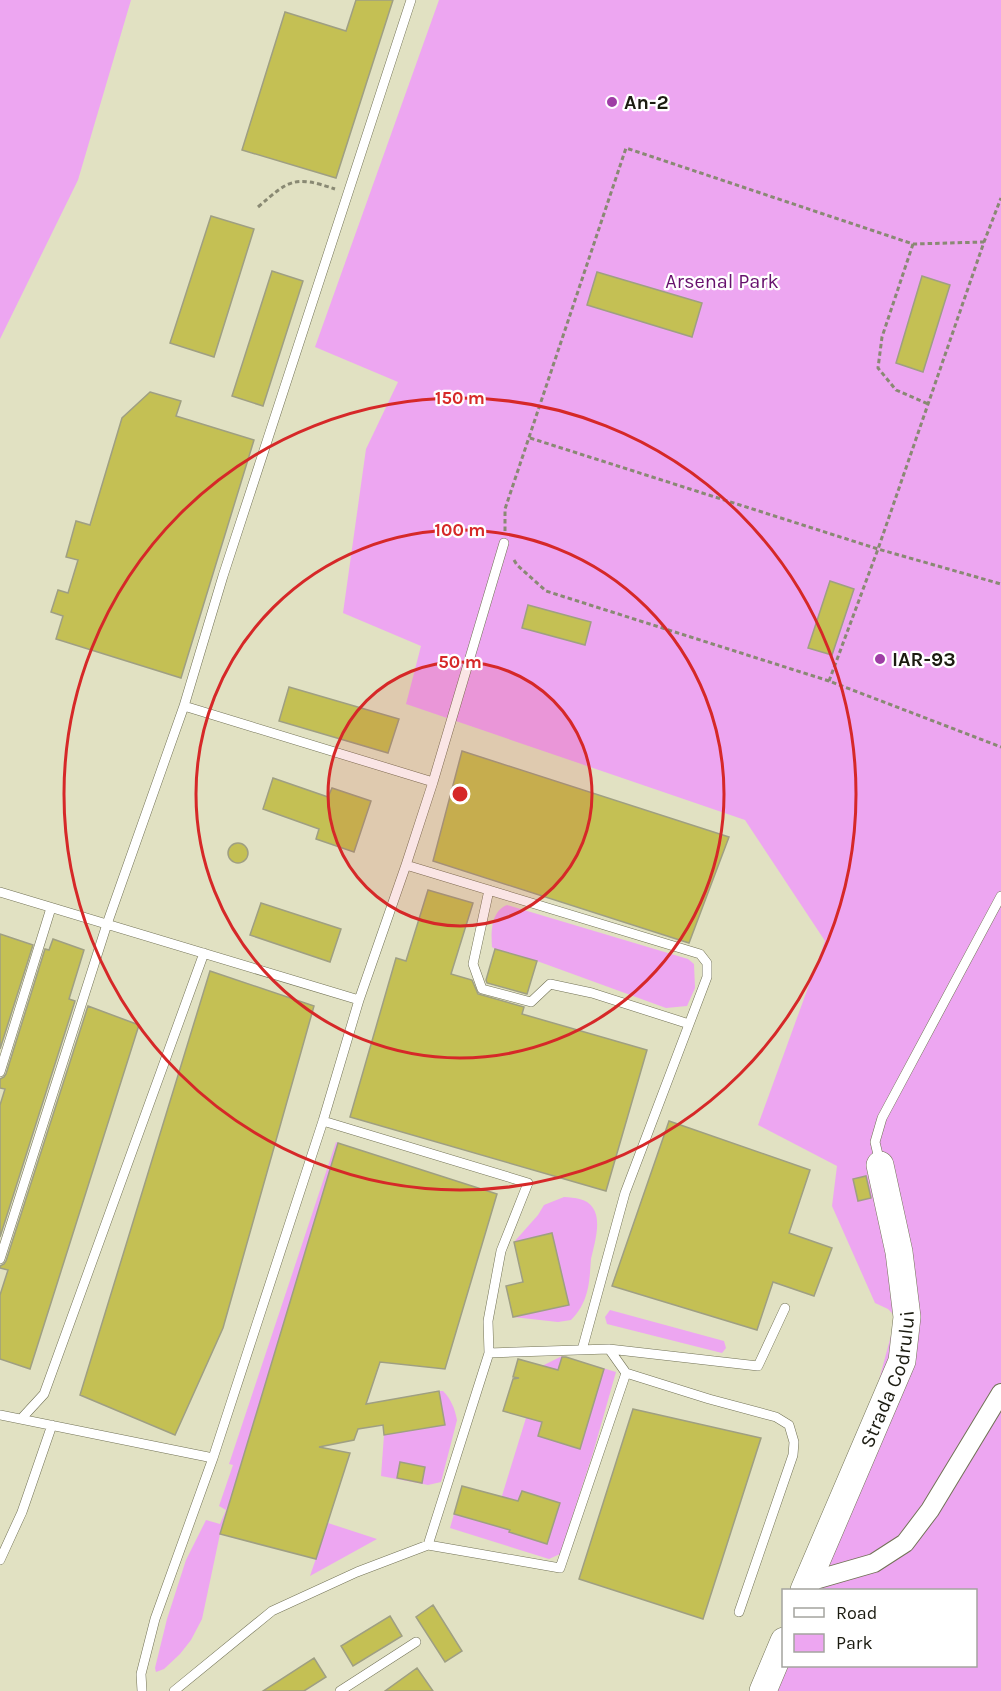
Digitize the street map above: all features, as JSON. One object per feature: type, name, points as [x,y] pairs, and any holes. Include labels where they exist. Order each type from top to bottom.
[{"type":"street","name":"Strada Codrului","points":[[806,1586],[902,1361],[907,1317],[899,1252],[880,1165]]},
{"type":"street","name":"Strada Codrului","points":[[806,1586],[874,1563],[905,1543],[930,1510],[1001,1394]]},
{"type":"street","points":[[763,1691],[782,1644]]},
{"type":"lane","points":[[0,1259],[106,924],[184,706],[223,576],[411,0]]},
{"type":"lane","points":[[142,1691],[141,1674],[154,1619],[213,1458],[323,1121],[359,1000],[433,782],[504,543]]},
{"type":"lane","points":[[184,706],[433,782]]},
{"type":"lane","points":[[406,865],[700,954],[707,963],[707,977],[625,1193],[582,1350]]},
{"type":"lane","points":[[489,890],[473,964],[482,988],[531,1002],[550,984],[592,993],[689,1024]]},
{"type":"lane","points":[[0,892],[359,1000]]},
{"type":"lane","points":[[880,1165],[875,1142],[882,1118],[1001,896]]},
{"type":"lane","points":[[0,1072],[51,908]]},
{"type":"lane","points":[[21,1419],[44,1394],[204,953]]},
{"type":"lane","points":[[323,1121],[528,1183],[501,1251],[488,1321],[489,1353],[428,1545]]},
{"type":"lane","points":[[489,1353],[609,1349],[758,1366],[785,1308]]},
{"type":"lane","points":[[609,1349],[626,1373],[776,1417],[789,1425],[794,1442],[793,1455],[739,1612]]},
{"type":"lane","points":[[174,1691],[272,1611],[357,1572],[428,1545],[560,1568],[626,1373]]},
{"type":"lane","points":[[0,1414],[213,1458]]},
{"type":"lane","points":[[0,1560],[22,1512],[52,1425]]},
{"type":"lane","points":[[340,1691],[416,1641]]},
{"type":"path","points":[[984,242],[913,244],[626,147],[505,509],[504,543],[517,565],[546,591],[829,681],[1001,747]]},
{"type":"path","points":[[258,207],[282,187],[299,180],[348,194]]},
{"type":"path","points":[[829,681],[878,549],[1001,198]]},
{"type":"path","points":[[913,244],[882,338],[878,368],[896,390],[928,404]]},
{"type":"path","points":[[529,438],[878,549],[1001,584]]},
{"type":"green space","points":[[0,0],[131,0],[78,180],[0,339]]},
{"type":"green space","name":"Arsenal Park","points":[[439,0],[1001,0],[1001,1691],[769,1691],[783,1667],[977,1667],[977,1589],[812,1589],[845,1506],[896,1317],[888,1309],[875,1303],[832,1206],[837,1166],[758,1125],[825,941],[745,820],[406,704],[421,646],[343,613],[366,449],[398,382],[315,347]]},
{"type":"green space","points":[[507,905],[688,959],[694,964],[695,988],[687,1006],[666,1008],[537,961],[495,949],[492,947],[493,923],[498,912]]},
{"type":"green space","points":[[336,1142],[338,1143],[220,1534],[202,1619],[191,1640],[180,1654],[164,1669],[156,1672],[167,1619],[186,1560],[206,1520],[220,1524],[226,1510],[219,1506],[233,1465],[229,1464]]},
{"type":"green space","points":[[564,1197],[587,1202],[596,1213],[596,1233],[589,1284],[584,1300],[579,1311],[571,1320],[558,1322],[513,1317],[569,1305],[552,1233],[514,1242],[544,1205]]},
{"type":"green space","points":[[610,1310],[724,1341],[726,1348],[722,1353],[607,1324],[605,1317]]},
{"type":"green space","points":[[562,1356],[616,1372],[593,1453],[560,1554],[549,1559],[450,1528],[454,1514],[493,1525],[542,1366]]},
{"type":"green space","points":[[439,1391],[443,1391],[450,1401],[457,1420],[441,1482],[428,1485],[381,1476],[384,1435],[444,1425]]},
{"type":"green space","points":[[328,1523],[377,1539],[310,1576]]},
{"type":"building","points":[[356,0],[393,0],[336,178],[242,150],[285,12],[346,31]]},
{"type":"building","points":[[211,216],[254,229],[214,357],[170,343]]},
{"type":"building","points":[[272,271],[303,281],[263,406],[232,396]]},
{"type":"building","points":[[597,272],[702,303],[692,337],[587,305]]},
{"type":"building","points":[[922,276],[950,285],[923,372],[896,363]]},
{"type":"building","points":[[150,392],[181,401],[176,416],[254,440],[181,678],[56,639],[63,616],[51,612],[58,590],[68,593],[78,560],[66,557],[76,521],[90,525],[122,418]]},
{"type":"building","points":[[830,581],[854,589],[832,655],[808,648]]},
{"type":"building","points":[[528,605],[591,622],[585,645],[522,628]]},
{"type":"building","points":[[289,687],[399,719],[388,753],[279,721]]},
{"type":"building","points":[[462,751],[729,837],[689,943],[433,861]]},
{"type":"building","points":[[273,778],[328,797],[332,788],[371,801],[354,852],[316,839],[319,829],[263,809]]},
{"type":"building","points":[[238,843],[245,846],[248,853],[245,860],[238,863],[231,860],[228,853],[231,846]]},
{"type":"building","points":[[428,890],[473,903],[451,974],[472,980],[478,994],[524,1007],[522,1014],[647,1050],[606,1191],[350,1117],[396,958],[406,961]]},
{"type":"building","points":[[261,903],[341,929],[330,962],[250,935]]},
{"type":"building","points":[[0,934],[33,945],[0,1049]]},
{"type":"building","points":[[53,939],[84,950],[69,999],[75,1001],[0,1237],[0,1105],[5,1089],[0,1088],[0,1079],[6,1074],[45,949],[49,950]]},
{"type":"building","points":[[495,949],[537,961],[527,994],[487,983]]},
{"type":"building","points":[[210,971],[314,1006],[223,1328],[175,1435],[80,1395]]},
{"type":"building","points":[[88,1006],[139,1025],[30,1369],[0,1359],[0,1295],[8,1270],[0,1266],[6,1261]]},
{"type":"building","points":[[669,1121],[810,1170],[789,1233],[832,1248],[814,1296],[773,1282],[757,1330],[612,1286]]},
{"type":"building","points":[[338,1143],[497,1194],[445,1369],[380,1362],[366,1404],[439,1391],[445,1425],[384,1435],[383,1425],[358,1429],[354,1440],[319,1447],[350,1453],[316,1559],[220,1534]]},
{"type":"building","points":[[866,1176],[871,1198],[858,1201],[853,1179]]},
{"type":"building","points":[[552,1233],[569,1305],[513,1317],[506,1286],[523,1282],[514,1242]]},
{"type":"building","points":[[562,1357],[604,1369],[580,1449],[538,1436],[542,1422],[503,1411],[513,1379],[519,1378],[513,1377],[518,1359],[558,1370]]},
{"type":"building","points":[[633,1409],[761,1438],[703,1619],[579,1579]]},
{"type":"building","points":[[400,1462],[425,1467],[422,1483],[397,1478]]},
{"type":"building","points":[[462,1486],[518,1501],[522,1491],[560,1503],[547,1544],[509,1532],[510,1530],[454,1514]]},
{"type":"building","points":[[433,1605],[462,1651],[445,1662],[416,1617]]},
{"type":"building","points":[[390,1616],[402,1636],[353,1666],[341,1646]]},
{"type":"building","points":[[314,1658],[326,1677],[304,1691],[263,1691]]},
{"type":"building","points":[[417,1668],[433,1691],[385,1691]]},
{"type":"place","name":"An-2","points":[[612,102]]},
{"type":"place","name":"IAR-93","points":[[880,659]]}]
